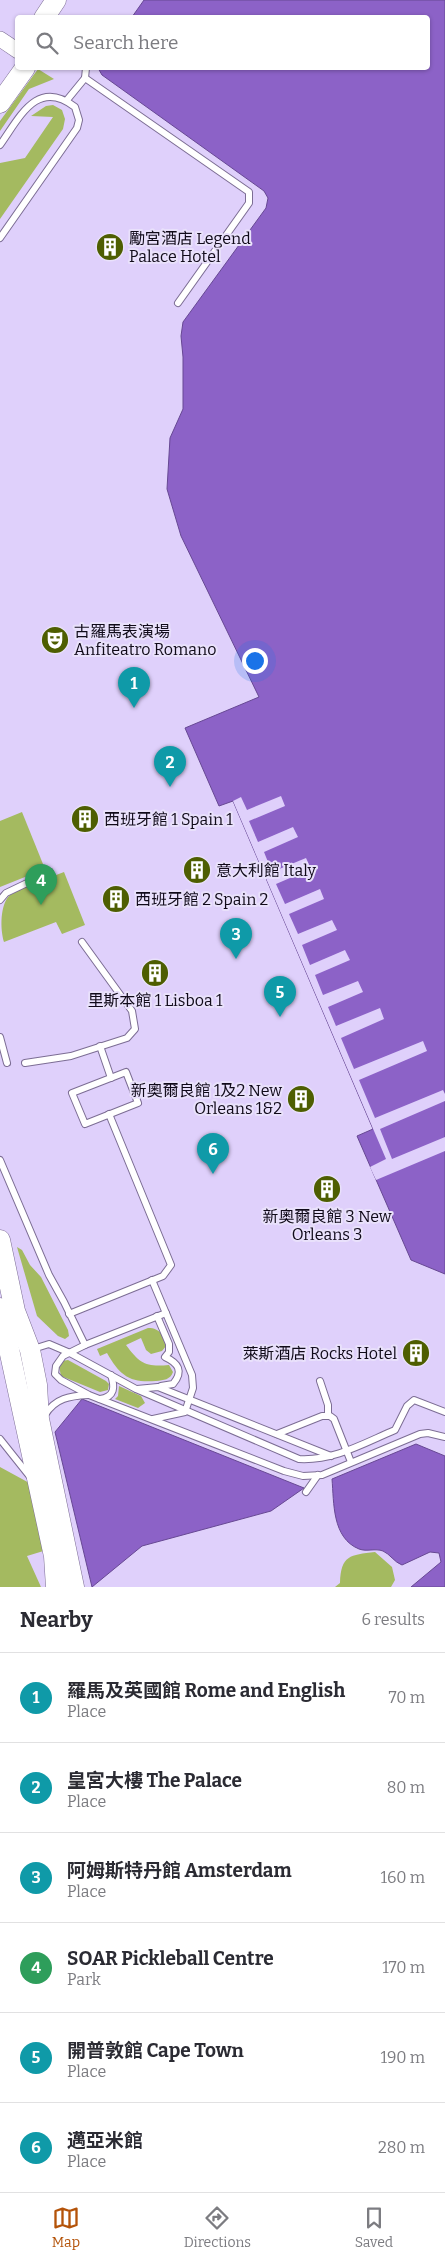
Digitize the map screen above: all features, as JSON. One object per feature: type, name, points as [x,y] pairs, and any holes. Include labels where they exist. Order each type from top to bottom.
[{"type":"main road","points":[[46,15],[56,0]]},
{"type":"main road","points":[[62,15],[72,0]]},
{"type":"main road","points":[[0,80],[15,59]]},
{"type":"main road","points":[[0,103],[24,70]]},
{"type":"main road","points":[[0,1240],[17,1316],[30,1350],[24,1356],[21,1363],[57,1546],[58,1587]]},
{"type":"main road","points":[[0,1308],[34,1430],[39,1488],[57,1546],[74,1587]]},
{"type":"street","points":[[0,39],[15,49]]},
{"type":"lane","points":[[67,100],[85,78],[86,70]]},
{"type":"lane","points":[[85,78],[249,192],[249,203],[178,303]]},
{"type":"lane","points":[[0,145],[27,107],[41,98],[49,95],[67,100],[78,112],[77,128],[0,238]]},
{"type":"lane","points":[[0,900],[6,893],[50,872]]},
{"type":"lane","points":[[25,1063],[71,1056],[127,1038],[135,1029],[132,1011],[82,942]]},
{"type":"lane","points":[[0,1037],[7,1063]]},
{"type":"lane","points":[[100,1046],[111,1078]]},
{"type":"lane","points":[[126,1072],[138,1103],[85,1124],[72,1093],[111,1078],[126,1072]]},
{"type":"lane","points":[[70,1314],[152,1280],[170,1270],[170,1261],[109,1114]]},
{"type":"lane","points":[[0,1160],[49,1275],[85,1346]]},
{"type":"lane","points":[[152,1280],[192,1375],[193,1388],[185,1412]]},
{"type":"lane","points":[[166,1313],[70,1353],[58,1361],[55,1374],[61,1380],[89,1395],[284,1472],[303,1476],[318,1475],[424,1433],[445,1438]]},
{"type":"lane","points":[[136,1389],[173,1384],[179,1372],[176,1363],[165,1357],[169,1352],[169,1344],[157,1316]]},
{"type":"lane","points":[[30,1350],[49,1344],[185,1412],[299,1458],[317,1460],[332,1456],[395,1430],[411,1401],[417,1400],[445,1412]]},
{"type":"lane","points":[[100,1399],[106,1398],[113,1391],[114,1384],[111,1375]]},
{"type":"lane","points":[[320,1381],[328,1406],[328,1415]]},
{"type":"lane","points":[[158,1387],[332,1456]]},
{"type":"lane","points":[[34,1430],[47,1411],[56,1402],[71,1396],[89,1395]]},
{"type":"lane","points":[[151,1420],[185,1412]]},
{"type":"lane","points":[[277,1434],[328,1415]]},
{"type":"lane","points":[[328,1415],[334,1420],[351,1462]]},
{"type":"lane","points":[[0,1440],[39,1488]]},
{"type":"lane","points":[[306,1492],[318,1475]]},
{"type":"green space","points":[[37,70],[54,79],[29,89],[0,131],[0,121]]},
{"type":"green space","points":[[53,105],[62,110],[65,119],[63,129],[0,219],[0,163],[25,158],[53,117],[31,116],[46,106]]},
{"type":"green space","points":[[22,812],[45,869],[0,887],[0,821]]},
{"type":"green space","points":[[64,872],[85,925],[62,934],[56,922],[4,942],[2,917],[4,904],[10,895]]},
{"type":"green space","points":[[17,1247],[22,1250],[30,1265],[41,1277],[68,1330],[69,1336],[65,1339],[58,1336],[37,1316]]},
{"type":"green space","points":[[148,1328],[159,1331],[166,1346],[162,1351],[151,1354],[146,1350],[141,1338],[126,1345],[144,1363],[149,1365],[169,1365],[173,1372],[168,1378],[147,1381],[132,1379],[116,1367],[107,1353],[100,1356],[97,1349]]},
{"type":"green space","points":[[68,1360],[106,1381],[109,1384],[108,1390],[100,1392],[61,1376],[59,1366],[62,1361]]},
{"type":"green space","points":[[119,1386],[141,1396],[145,1403],[138,1408],[115,1399],[118,1396]]},
{"type":"green space","points":[[0,1467],[33,1485],[50,1549],[27,1556],[41,1587],[0,1587]]},
{"type":"green space","points":[[375,1552],[392,1567],[395,1580],[391,1587],[335,1587],[340,1583],[342,1567],[348,1558],[359,1554]]},
{"type":"shaded area","points":[[144,0],[445,0],[445,1274],[411,1260],[357,1136],[373,1129],[233,801],[219,806],[185,728],[259,697],[181,536],[167,489],[170,438],[183,409],[181,336],[183,322],[266,208],[268,198],[264,191],[102,75],[99,70],[430,70],[430,15],[133,15]]},
{"type":"shaded area","points":[[82,1399],[304,1488],[271,1511],[142,1546],[92,1587],[55,1432]]},
{"type":"shaded area","points":[[416,1444],[445,1456],[445,1587],[411,1587],[441,1562],[439,1553],[430,1552],[402,1565],[383,1551],[362,1550],[350,1544],[344,1537],[336,1519],[332,1479]]},
{"type":"pier","points":[[281,796],[285,806],[249,821],[258,842],[293,827],[298,837],[264,852],[272,872],[306,858],[311,869],[276,884],[285,904],[320,889],[324,899],[289,914],[298,934],[332,920],[337,930],[302,945],[310,965],[345,950],[350,960],[315,975],[323,995],[358,981],[363,992],[328,1007],[336,1026],[380,1008],[384,1019],[341,1038],[354,1069],[423,1041],[427,1051],[359,1080],[375,1118],[443,1090],[445,1094],[445,1101],[380,1129],[392,1159],[445,1137],[445,1151],[376,1180],[370,1167],[386,1159],[233,801],[241,797],[247,810]]},
{"type":"place","name":"勵宮酒店 Legend Palace Hotel","points":[[110,247]]},
{"type":"place","name":"古羅馬表演場 Anfiteatro Romano","points":[[55,640]]},
{"type":"place","name":"羅馬及英國館 Rome and English","points":[[134,708]]},
{"type":"place","name":"皇宮大樓 The Palace","points":[[170,787]]},
{"type":"place","name":"西班牙館 1 Spain 1","points":[[85,819]]},
{"type":"place","name":"意大利館 Italy","points":[[197,870]]},
{"type":"place","name":"西班牙館 2 Spain 2","points":[[116,899]]},
{"type":"place","name":"SOAR Pickleball Centre","points":[[41,905]]},
{"type":"place","name":"阿姆斯特丹館 Amsterdam","points":[[236,959]]},
{"type":"place","name":"里斯本館 1 Lisboa 1","points":[[155,973]]},
{"type":"place","name":"開普敦館 Cape Town","points":[[280,1017]]},
{"type":"place","name":"新奧爾良館 1及2 New Orleans 1&2","points":[[301,1099]]},
{"type":"place","name":"邁亞米館","points":[[213,1174]]},
{"type":"place","name":"新奧爾良館 3 New Orleans 3","points":[[327,1189]]},
{"type":"place","name":"萊斯酒店 Rocks Hotel","points":[[416,1353]]}]
